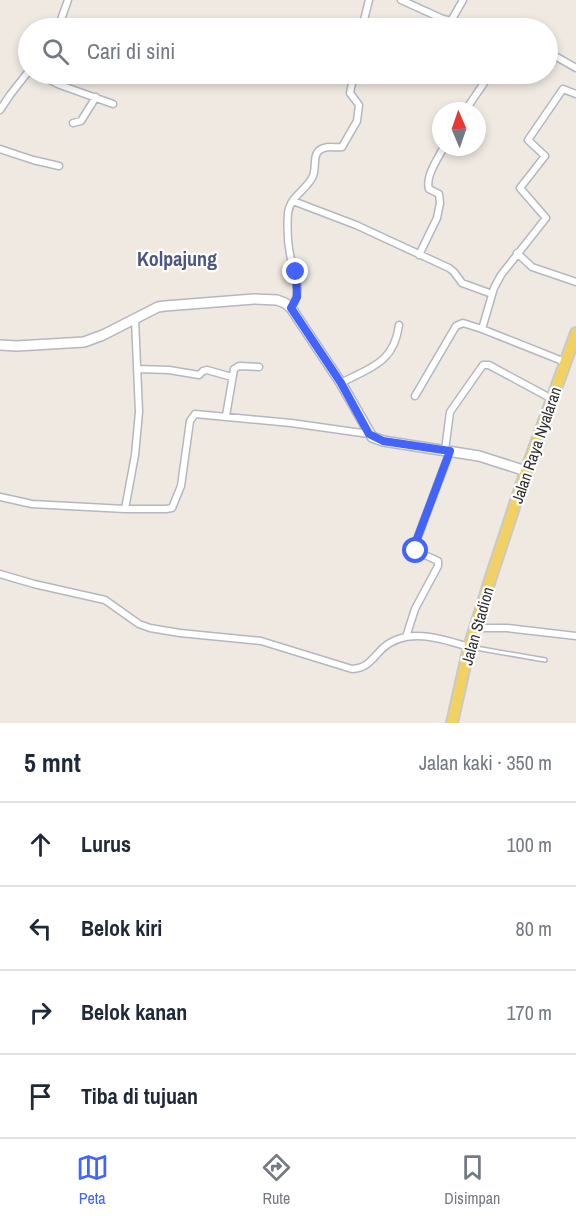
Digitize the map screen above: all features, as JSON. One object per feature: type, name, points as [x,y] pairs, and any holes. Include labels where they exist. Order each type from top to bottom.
[{"type":"main road","name":"Jalan Raya Nyalaran","points":[[508,527],[576,333]]},
{"type":"main road","name":"Jalan Stadion","points":[[452,723],[469,647],[508,527]]},
{"type":"street","points":[[62,18],[68,0]]},
{"type":"street","points":[[364,18],[369,0]]},
{"type":"street","points":[[401,0],[444,18]]},
{"type":"street","points":[[453,18],[463,0]]},
{"type":"street","points":[[558,58],[576,68]]},
{"type":"street","points":[[0,109],[18,84]]},
{"type":"street","points":[[58,84],[112,104]]},
{"type":"street","points":[[291,308],[297,297],[298,286],[289,240],[288,215],[293,201],[314,175],[316,154],[319,150],[327,147],[342,147],[353,129],[360,109],[350,93],[352,84]]},
{"type":"street","points":[[471,102],[483,84]]},
{"type":"street","points":[[482,329],[492,294],[501,275],[546,218],[520,188],[545,156],[528,140],[562,89],[576,93]]},
{"type":"street","points":[[73,123],[81,121],[96,98]]},
{"type":"street","points":[[0,149],[59,166]]},
{"type":"street","points":[[419,255],[438,212],[439,194],[429,189],[428,184],[439,156]]},
{"type":"street","points":[[293,201],[356,225],[452,270],[465,284],[492,294]]},
{"type":"street","points":[[517,253],[532,267],[576,282]]},
{"type":"street","points":[[0,345],[84,342],[103,336],[159,308],[270,299],[285,303],[291,308],[341,383],[369,434]]},
{"type":"street","points":[[125,509],[139,422],[135,319]]},
{"type":"street","points":[[415,396],[456,326],[463,323],[565,362]]},
{"type":"street","points":[[341,383],[374,366],[390,353],[399,325]]},
{"type":"street","points":[[406,638],[415,609],[438,566],[438,561],[416,551],[414,547],[448,450],[450,412],[483,365],[489,365],[552,399]]},
{"type":"street","points":[[226,416],[231,377],[236,366],[259,367]]},
{"type":"street","points":[[138,369],[169,370],[198,375],[205,370],[231,377]]},
{"type":"street","points":[[0,497],[33,504],[125,509],[172,508],[181,486],[192,417],[202,414],[369,434],[383,441],[488,458],[526,471]]},
{"type":"street","points":[[0,574],[105,600],[139,624],[150,628],[261,641],[352,669],[369,664],[384,647],[406,638],[426,635],[469,647]]},
{"type":"street","points":[[475,628],[507,628],[576,636]]},
{"type":"lane","points":[[469,647],[546,660]]},
{"type":"district","name":"Kolpajung","points":[[177,258]]},
{"type":"route","points":[[296,272],[297,297],[291,308],[341,383],[369,434],[383,441],[450,451],[414,547],[416,551]]}]
